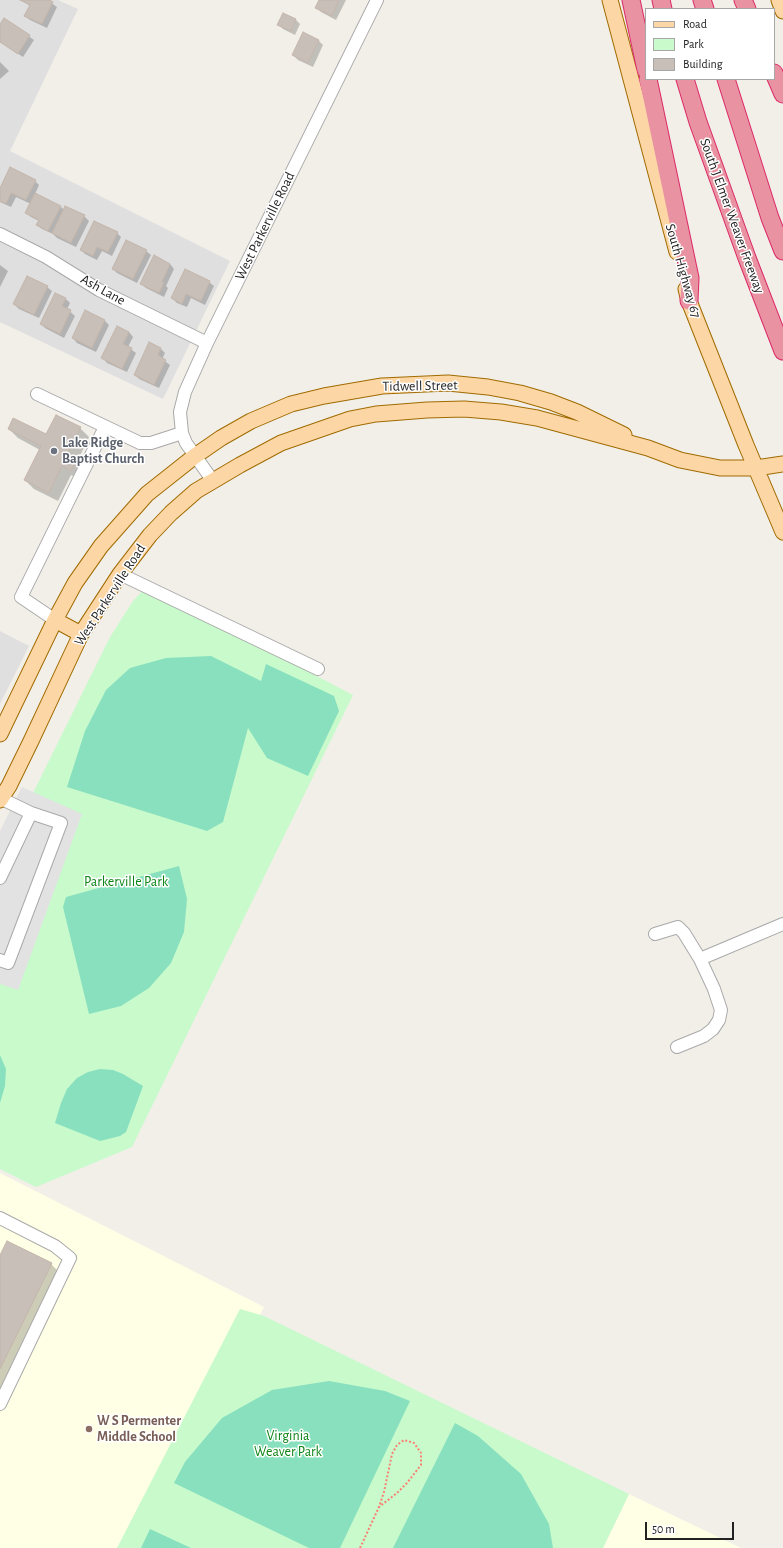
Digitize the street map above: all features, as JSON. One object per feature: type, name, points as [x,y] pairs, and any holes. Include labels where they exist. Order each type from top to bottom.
[{"type":"highway","points":[[631,0],[645,65]]},
{"type":"highway","points":[[775,75],[783,94]]},
{"type":"highway","points":[[648,80],[690,278],[689,301]]},
{"type":"highway","name":"South J Elmer Weaver Freeway","points":[[685,80],[698,122],[747,258],[783,351]]},
{"type":"highway","points":[[726,80],[770,218],[783,252]]},
{"type":"main road","name":"South Highway 67","points":[[610,0],[689,301],[783,532]]},
{"type":"main road","points":[[779,0],[783,11]]},
{"type":"main road","name":"Tidwell Street","points":[[195,456],[221,438],[251,421],[291,404],[324,396],[382,386],[417,383],[448,383],[488,387],[520,393],[551,402],[577,412],[648,448]]},
{"type":"main road","name":"Tidwell Street","points":[[213,481],[282,443],[350,419],[376,414],[420,410],[464,409],[500,412],[537,418],[648,448],[680,460],[720,468],[756,468],[783,464]]},
{"type":"main road","points":[[0,734],[55,620],[76,583],[101,546],[147,494],[195,456]]},
{"type":"main road","name":"West Parkerville Road","points":[[0,799],[9,786],[81,634],[120,574],[150,535],[171,513],[196,491],[213,481]]},
{"type":"main road","points":[[55,620],[81,634]]},
{"type":"street","name":"West Parkerville Road","points":[[213,481],[186,443],[182,433],[180,412],[185,392],[207,343],[377,0]]},
{"type":"street","name":"Ash Lane","points":[[0,234],[46,257],[99,290],[207,343]]},
{"type":"street","points":[[37,394],[140,443],[151,443],[182,433]]},
{"type":"street","points":[[55,620],[21,597],[105,427]]},
{"type":"street","points":[[120,574],[318,669]]},
{"type":"street","points":[[0,799],[31,813],[61,823],[8,964],[0,960]]},
{"type":"street","points":[[0,878],[31,813]]},
{"type":"street","points":[[700,959],[783,924]]},
{"type":"street","points":[[655,934],[678,927],[684,933],[700,959],[714,989],[721,1010],[719,1020],[713,1029],[704,1036],[677,1047]]},
{"type":"street","points":[[0,1218],[55,1246],[70,1258],[0,1404]]},
{"type":"path","points":[[360,1548],[384,1492],[392,1454],[397,1445],[404,1440],[414,1443],[421,1453],[421,1465],[397,1493],[379,1506]]},
{"type":"shaded area","points":[[0,0],[58,0],[78,9],[10,151],[230,261],[163,399],[0,322]]},
{"type":"shaded area","points":[[0,631],[29,646],[0,704]]},
{"type":"shaded area","points":[[22,787],[82,814],[18,990],[0,984],[0,831]]},
{"type":"shaded area","name":"W S Permenter Middle School","points":[[0,1173],[264,1307],[141,1548],[0,1548]]},
{"type":"shaded area","points":[[629,1494],[741,1548],[603,1548]]},
{"type":"green space","name":"Parkerville Park","points":[[146,587],[353,695],[132,1147],[36,1187],[0,1169],[0,860],[110,637],[133,601]]},
{"type":"green space","points":[[211,656],[261,681],[266,664],[334,696],[339,711],[308,776],[267,758],[248,728],[223,822],[207,831],[67,787],[85,731],[106,690],[130,668],[166,658]]},
{"type":"green space","points":[[179,866],[187,899],[184,932],[171,963],[149,988],[121,1006],[89,1014],[63,907],[66,897]]},
{"type":"green space","points":[[0,1055],[6,1069],[5,1086],[0,1103]]},
{"type":"green space","points":[[100,1069],[113,1070],[143,1086],[126,1132],[120,1136],[100,1141],[55,1123],[67,1089],[77,1078],[88,1072]]},
{"type":"green space","name":"Virginia Weaver Park","points":[[240,1309],[264,1316],[629,1494],[603,1548],[117,1548]]},
{"type":"green space","points":[[329,1381],[385,1391],[410,1401],[340,1548],[309,1548],[174,1483],[185,1462],[222,1418],[272,1390]]},
{"type":"green space","points":[[455,1423],[478,1436],[521,1474],[549,1524],[553,1548],[393,1548]]},
{"type":"green space","points":[[150,1529],[191,1548],[141,1548]]},
{"type":"building","points":[[20,0],[50,0],[53,2],[42,24],[24,16],[30,5]]},
{"type":"building","points":[[319,0],[339,0],[332,16],[315,8]]},
{"type":"building","points":[[283,13],[296,19],[291,31],[277,25]]},
{"type":"building","points":[[4,18],[30,35],[18,54],[0,42],[0,24]]},
{"type":"building","points":[[303,32],[319,40],[308,63],[292,55]]},
{"type":"building","points":[[10,167],[36,180],[26,200],[11,193],[6,204],[0,201],[0,188]]},
{"type":"building","points":[[35,193],[61,206],[48,231],[36,225],[39,220],[25,213]]},
{"type":"building","points":[[65,206],[85,215],[71,243],[52,233]]},
{"type":"building","points":[[94,221],[118,232],[108,252],[97,247],[93,256],[80,250]]},
{"type":"building","points":[[126,240],[147,250],[133,279],[112,269]]},
{"type":"building","points":[[154,255],[170,264],[159,293],[140,284]]},
{"type":"building","points":[[185,269],[210,281],[201,301],[186,294],[182,304],[171,298]]},
{"type":"building","points":[[27,276],[48,286],[34,315],[13,304]]},
{"type":"building","points":[[55,293],[66,298],[62,306],[71,310],[60,334],[40,324]]},
{"type":"building","points":[[85,310],[105,320],[92,348],[72,338]]},
{"type":"building","points":[[117,326],[129,332],[123,344],[132,348],[122,369],[101,358]]},
{"type":"building","points":[[149,342],[161,348],[158,355],[166,360],[154,385],[134,375]]},
{"type":"building","name":"Lake Ridge Baptist Church","points":[[56,415],[81,427],[67,455],[76,460],[71,471],[62,466],[49,493],[24,480],[41,446],[8,429],[13,418],[46,434]]},
{"type":"building","points":[[7,1241],[52,1263],[0,1369],[0,1255]]},
{"type":"place","name":"Lake Ridge Baptist Church","points":[[54,451]]},
{"type":"place","name":"W S Permenter Middle School","points":[[89,1429]]}]
